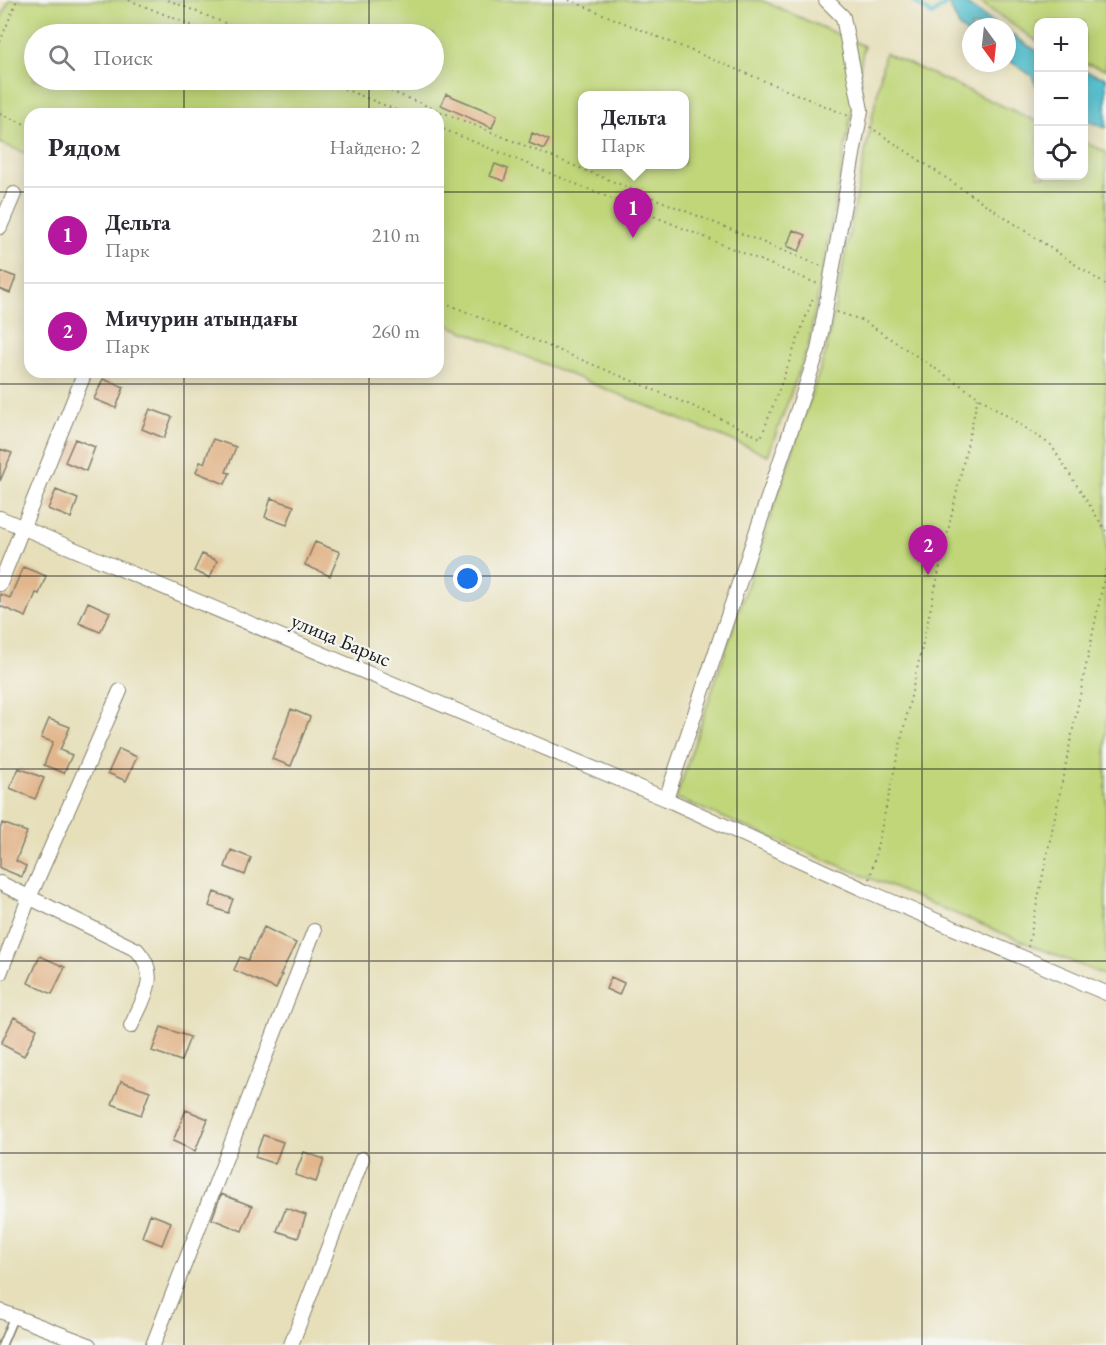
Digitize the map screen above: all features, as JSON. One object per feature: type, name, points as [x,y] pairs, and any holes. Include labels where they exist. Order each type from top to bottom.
[{"type":"street","points":[[666,800],[818,350],[861,110],[843,17],[826,0]]},
{"type":"street","points":[[0,227],[14,194]]},
{"type":"street","points":[[0,584],[83,378]]},
{"type":"street","name":"улица Барыс","points":[[0,518],[666,800],[867,891],[1106,993]]},
{"type":"street","points":[[0,973],[29,898],[120,691]]},
{"type":"street","points":[[0,883],[124,942],[146,959],[150,970],[149,983],[131,1026]]},
{"type":"street","points":[[153,1345],[314,931]]},
{"type":"street","points":[[291,1345],[362,1159]]},
{"type":"street","points":[[0,1311],[89,1345]]},
{"type":"lane","points":[[2,1345],[14,1316]]},
{"type":"path","points":[[0,42],[17,0]]},
{"type":"path","points":[[129,0],[188,24]]},
{"type":"path","points":[[168,0],[227,24]]},
{"type":"path","points":[[569,0],[860,121],[1106,285]]},
{"type":"path","points":[[347,90],[391,108]]},
{"type":"path","points":[[388,90],[432,108]]},
{"type":"path","points":[[444,113],[578,167]]},
{"type":"path","points":[[0,114],[24,124]]},
{"type":"path","points":[[444,129],[829,288]]},
{"type":"path","points":[[583,169],[832,270]]},
{"type":"path","points":[[444,302],[702,410],[760,438],[814,295]]},
{"type":"path","points":[[825,309],[862,320],[1051,446],[1106,531]]},
{"type":"path","points":[[867,891],[978,397]]},
{"type":"path","points":[[1026,959],[1106,569]]},
{"type":"green space","points":[[9,0],[761,0],[864,46],[808,347],[768,455],[444,323],[444,108],[24,108],[24,153],[0,143],[0,22]]},
{"type":"green space","points":[[977,0],[1106,0],[1106,70],[1088,64],[1088,18],[1034,18],[1034,39],[1016,27],[1016,18],[1003,18]]},
{"type":"green space","points":[[885,53],[1034,120],[1034,180],[1088,180],[1088,144],[1106,152],[1106,976],[676,798],[826,352]]},
{"type":"water","points":[[961,0],[986,18],[962,18],[962,29],[948,2]]},
{"type":"water","points":[[1016,38],[1034,49],[1034,80],[1032,76],[1016,65]]},
{"type":"water","points":[[1088,72],[1106,78],[1106,128],[1088,121]]},
{"type":"building","points":[[446,94],[497,115],[492,128],[441,105]]},
{"type":"building","points":[[532,133],[549,140],[544,149],[529,143]]},
{"type":"building","points":[[495,164],[508,169],[504,181],[490,176]]},
{"type":"building","points":[[793,230],[806,235],[799,251],[787,246]]},
{"type":"building","points":[[0,271],[16,277],[10,293],[0,289]]},
{"type":"building","points":[[103,379],[124,387],[116,408],[94,399]]},
{"type":"building","points":[[150,409],[172,417],[164,438],[142,429]]},
{"type":"building","points":[[75,439],[95,447],[86,471],[65,462]]},
{"type":"building","points":[[213,439],[236,447],[226,472],[230,473],[225,484],[196,472],[200,462],[204,463]]},
{"type":"building","points":[[0,449],[12,453],[0,481]]},
{"type":"building","points":[[56,490],[78,499],[71,518],[48,509]]},
{"type":"building","points":[[271,498],[294,506],[287,525],[265,517]]},
{"type":"building","points":[[315,542],[340,552],[330,576],[305,565]]},
{"type":"building","points":[[202,554],[217,561],[210,578],[194,571]]},
{"type":"building","points":[[23,567],[46,576],[26,617],[0,606],[0,594],[10,598]]},
{"type":"building","points":[[88,602],[110,612],[100,632],[79,623]]},
{"type":"building","points":[[291,709],[310,717],[291,766],[272,759]]},
{"type":"building","points":[[49,719],[70,727],[60,750],[72,755],[64,773],[44,765],[53,742],[41,738]]},
{"type":"building","points":[[119,749],[137,757],[126,781],[108,773]]},
{"type":"building","points":[[19,768],[44,778],[35,799],[10,788]]},
{"type":"building","points":[[2,823],[27,832],[16,861],[26,866],[22,877],[0,868]]},
{"type":"building","points":[[231,850],[251,858],[245,875],[225,867]]},
{"type":"building","points":[[214,892],[233,899],[228,913],[209,906]]},
{"type":"building","points":[[264,927],[296,943],[280,975],[282,975],[276,989],[234,970],[240,957],[248,960]]},
{"type":"building","points":[[40,956],[65,967],[52,994],[28,983]]},
{"type":"building","points":[[611,977],[624,983],[619,995],[606,989]]},
{"type":"building","points":[[14,1017],[37,1029],[24,1056],[1,1044]]},
{"type":"building","points":[[161,1027],[190,1037],[181,1061],[152,1051]]},
{"type":"building","points":[[121,1081],[150,1091],[141,1115],[112,1104]]},
{"type":"building","points":[[186,1110],[208,1119],[195,1151],[173,1141]]},
{"type":"building","points":[[263,1135],[283,1142],[275,1164],[255,1157]]},
{"type":"building","points":[[304,1152],[324,1159],[316,1182],[295,1175]]},
{"type":"building","points":[[221,1194],[252,1206],[242,1231],[212,1219]]},
{"type":"building","points":[[286,1208],[306,1215],[298,1238],[277,1231]]},
{"type":"building","points":[[150,1214],[171,1222],[162,1245],[142,1237]]},
{"type":"waterway","points":[[912,0],[932,15],[948,2]]},
{"type":"place","name":"Дельта","points":[[633,238]]},
{"type":"place","name":"Мичурин атындағы","points":[[928,575]]}]
